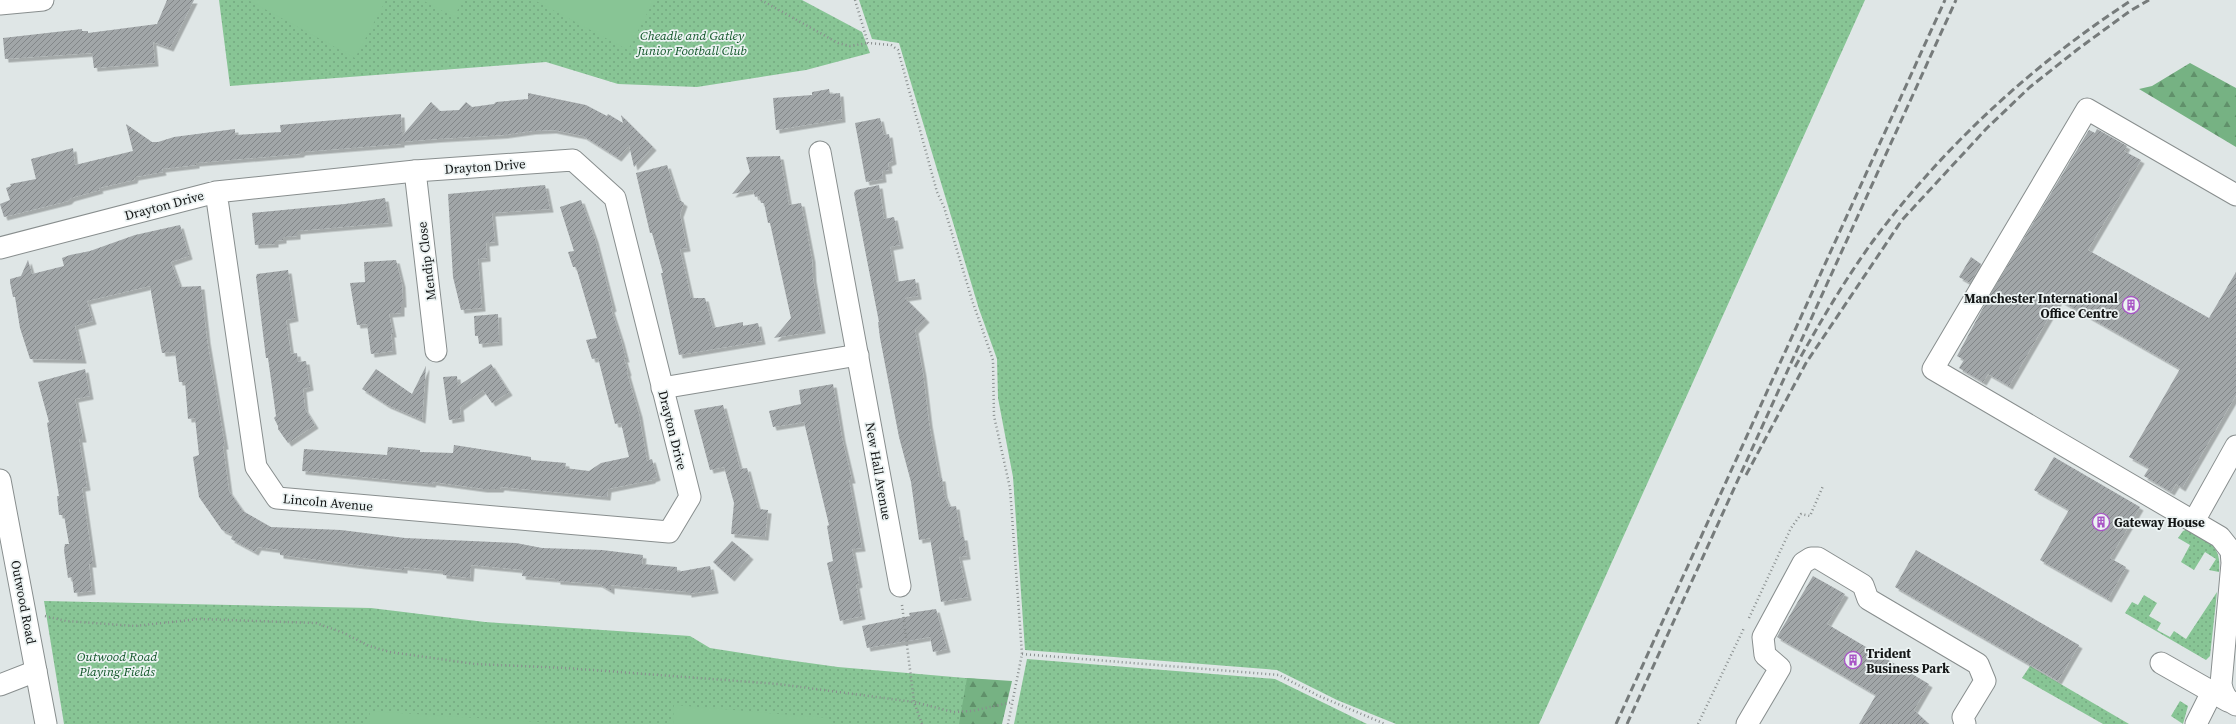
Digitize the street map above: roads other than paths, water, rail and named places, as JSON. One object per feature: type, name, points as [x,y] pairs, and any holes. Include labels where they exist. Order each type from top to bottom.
[{"type":"street","points":[[0,4],[43,0]]},
{"type":"street","points":[[2226,699],[2221,684],[2231,583],[2231,551],[2220,537],[1933,369],[2087,109],[2236,195]]},
{"type":"street","name":"New Hall Avenue","points":[[820,152],[900,586]]},
{"type":"street","name":"Drayton Drive","points":[[0,248],[216,192],[415,171],[573,160],[615,198],[690,497],[668,532]]},
{"type":"street","name":"Mendip Close","points":[[415,171],[436,351]]},
{"type":"street","name":"Lincoln Avenue","points":[[216,192],[256,466],[277,498],[668,532]]},
{"type":"street","points":[[662,388],[858,355]]},
{"type":"street","points":[[2194,521],[2236,446]]},
{"type":"street","name":"Outwood Road","points":[[0,480],[26,610],[46,724]]},
{"type":"street","points":[[1747,724],[1780,668],[1765,655],[1763,637],[1803,563],[1810,558],[1818,558],[1863,585],[1868,599],[1978,664],[1985,680],[1963,718],[1965,724]]},
{"type":"street","points":[[2161,663],[2226,699]]},
{"type":"street","points":[[0,685],[36,671]]},
{"type":"street","points":[[2196,724],[2226,699]]},
{"type":"railway","points":[[1616,724],[1945,0]]},
{"type":"railway","points":[[1627,724],[1956,0]]},
{"type":"railway","points":[[1795,367],[1832,303],[1862,256],[1900,206],[1930,172],[1960,140],[2025,79],[2095,25],[2132,0]]},
{"type":"railway","points":[[1746,475],[1806,363],[1902,220],[1987,128],[2030,87],[2078,49],[2130,11],[2149,0]]},
{"type":"place","name":"Manchester International Office Centre","points":[[2131,305]]},
{"type":"place","name":"Gateway House","points":[[2101,522]]},
{"type":"place","name":"Trident Business Park","points":[[1853,660]]},
{"type":"park label","name":"Cheadle and Gatley Junior Football Club","points":[[692,42]]},
{"type":"park label","name":"Outwood Road Playing Fields","points":[[117,664]]}]
